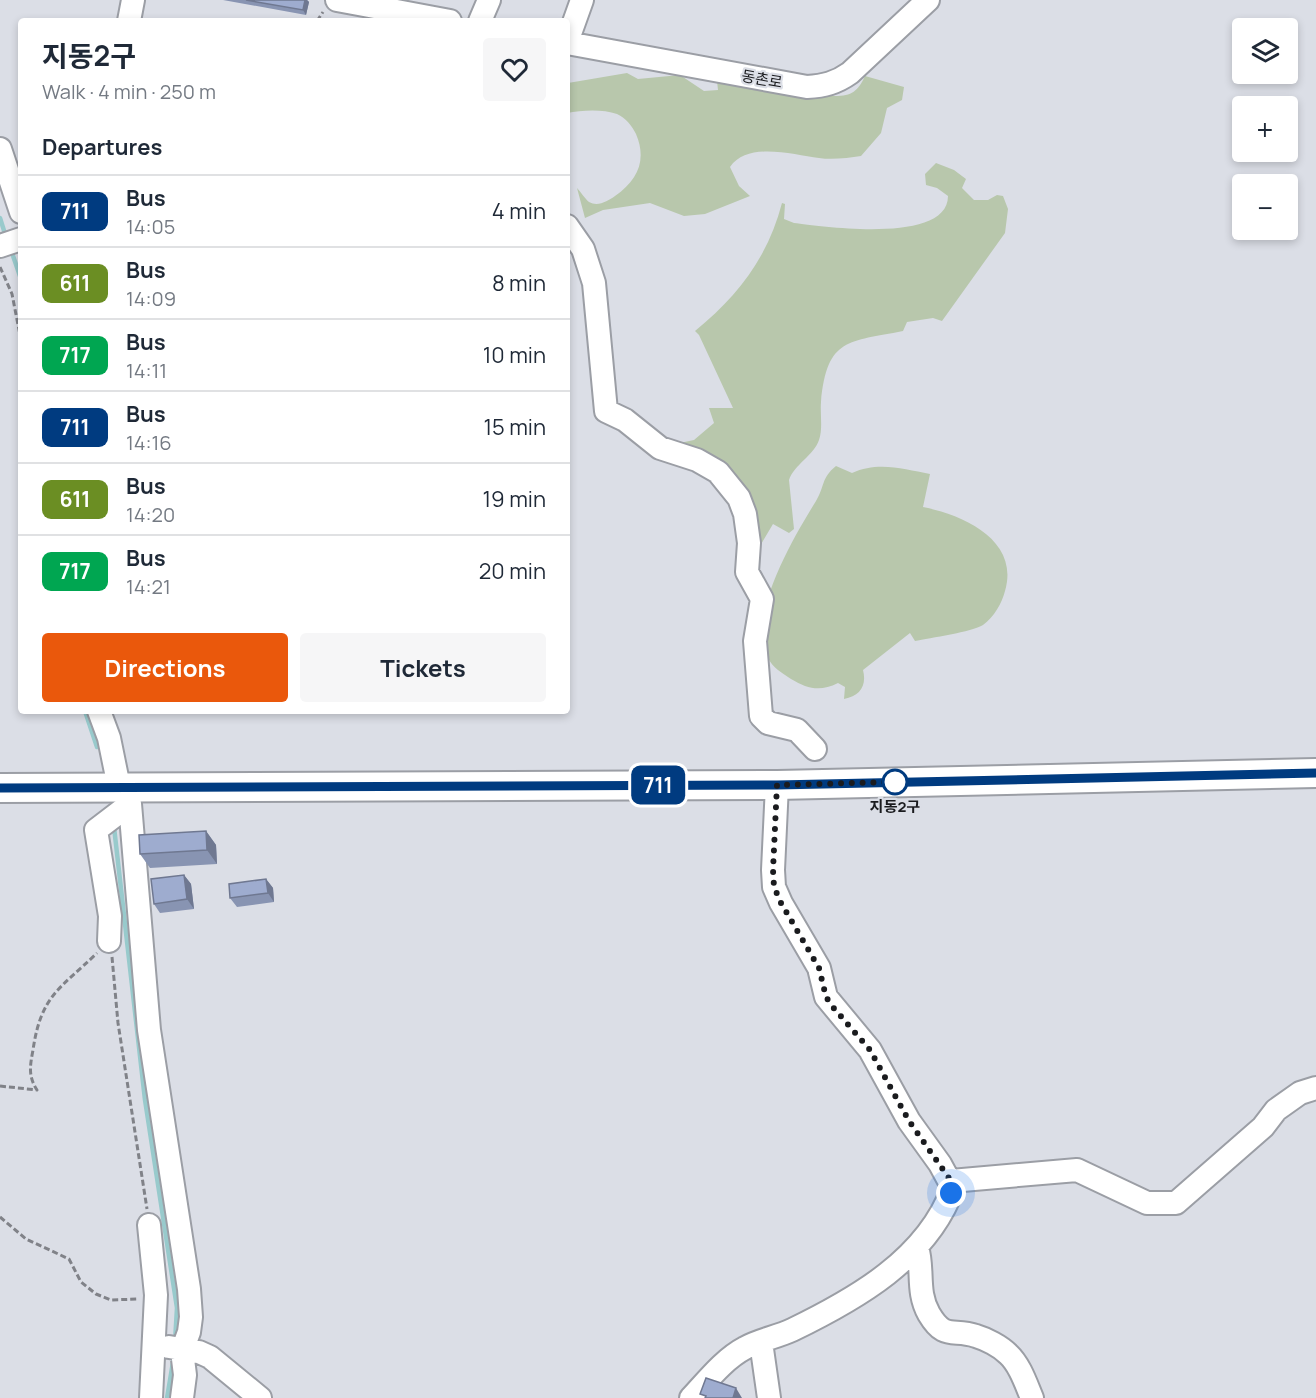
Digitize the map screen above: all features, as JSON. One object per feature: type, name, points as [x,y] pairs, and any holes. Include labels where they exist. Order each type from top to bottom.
[{"type":"main road","points":[[0,788],[124,795],[1316,774]]},
{"type":"street","points":[[130,18],[133,0]]},
{"type":"street","points":[[337,0],[369,3],[436,18]]},
{"type":"street","points":[[481,18],[489,0]]},
{"type":"street","points":[[570,34],[582,0]]},
{"type":"street","name":"동촌로","points":[[570,43],[807,87],[821,86],[840,81],[850,73],[928,0]]},
{"type":"street","points":[[0,149],[18,203]]},
{"type":"street","points":[[570,230],[583,249],[594,283],[606,411],[625,420],[660,448],[697,460],[718,472],[739,498],[746,514],[750,543],[747,572],[762,599],[755,641],[761,716],[768,723],[797,730],[815,749]]},
{"type":"street","points":[[0,246],[18,240]]},
{"type":"street","points":[[100,714],[124,795],[149,1030],[189,1289],[189,1332],[182,1351],[185,1375],[182,1398]]},
{"type":"street","points":[[691,1398],[715,1372],[745,1347],[791,1330],[848,1300],[900,1265],[917,1247],[943,1208],[953,1188],[951,1181],[909,1121],[870,1050],[826,997],[819,968],[774,887],[777,785]]},
{"type":"street","points":[[109,941],[110,916],[96,830],[124,795]]},
{"type":"street","points":[[951,1181],[1077,1170],[1147,1203],[1176,1203],[1263,1127],[1276,1110],[1300,1093],[1316,1088]]},
{"type":"street","points":[[149,1225],[156,1295],[156,1344],[151,1398]]},
{"type":"street","points":[[917,1247],[921,1260],[919,1288],[929,1314],[937,1325],[946,1332],[975,1336],[1002,1349],[1018,1369],[1032,1398]]},
{"type":"street","points":[[761,1342],[769,1398]]},
{"type":"street","points":[[156,1344],[182,1351],[199,1352],[210,1357],[260,1398]]},
{"type":"path","points":[[0,267],[12,294],[18,325]]},
{"type":"path","points":[[0,1086],[37,1090],[29,1073],[40,1017],[50,998],[63,982],[109,941]]},
{"type":"path","points":[[109,941],[149,1225]]},
{"type":"path","points":[[0,1217],[26,1239],[69,1258],[81,1282],[96,1294],[111,1300],[140,1299],[156,1295]]},
{"type":"green space","points":[[627,73],[638,79],[680,75],[704,91],[718,90],[717,81],[724,76],[835,96],[854,92],[865,76],[904,87],[902,100],[887,108],[881,133],[861,156],[829,159],[772,152],[748,154],[738,159],[730,167],[739,186],[750,196],[705,214],[684,216],[650,203],[603,210],[585,218],[577,188],[592,203],[599,204],[609,200],[623,190],[635,176],[641,152],[634,131],[620,116],[611,112],[599,111],[570,113],[570,83]]},
{"type":"green space","points":[[936,163],[954,170],[966,179],[962,188],[974,200],[988,200],[997,195],[1003,196],[1008,209],[1005,233],[942,321],[933,318],[907,322],[903,331],[855,341],[844,346],[835,354],[824,381],[819,440],[789,480],[794,529],[789,533],[773,524],[751,561],[752,519],[675,444],[694,440],[714,423],[709,408],[733,408],[699,335],[695,331],[725,304],[760,258],[769,241],[782,203],[785,204],[784,219],[794,223],[856,229],[907,227],[928,221],[943,211],[948,196],[937,188],[926,185],[925,174]]},
{"type":"green space","points":[[836,466],[852,473],[862,469],[881,467],[901,468],[930,474],[923,507],[955,516],[985,533],[1004,557],[1007,573],[1002,600],[987,622],[978,628],[915,641],[910,633],[863,670],[864,681],[861,689],[858,693],[844,699],[845,687],[838,683],[825,688],[814,688],[797,682],[781,672],[770,662],[763,641],[763,621],[776,577],[796,534],[819,496],[825,478]]},
{"type":"building","points":[[246,0],[305,0],[303,10]]},
{"type":"building","points":[[206,831],[207,850],[140,854],[139,835]]},
{"type":"building","points":[[184,875],[187,899],[154,904],[151,879]]},
{"type":"building","points":[[266,879],[268,893],[230,898],[229,884]]},
{"type":"building","points":[[706,1378],[736,1388],[733,1398],[705,1398],[706,1396],[700,1394]]},
{"type":"waterway","points":[[0,218],[6,237]]},
{"type":"waterway","points":[[11,250],[18,270]]},
{"type":"waterway","points":[[86,714],[97,747]]},
{"type":"waterway","points":[[114,827],[145,1100],[177,1308],[175,1342]]},
{"type":"waterway","points":[[167,1398],[173,1362]]},
{"type":"bus line","name":"711","points":[[0,788],[777,785],[1093,776],[1316,773]]},
{"type":"place","name":"지동2구","points":[[895,782]]},
{"type":"route","points":[[895,782],[777,785],[774,887],[819,968],[826,997],[870,1050],[909,1121],[951,1181],[953,1188],[951,1193]]}]
